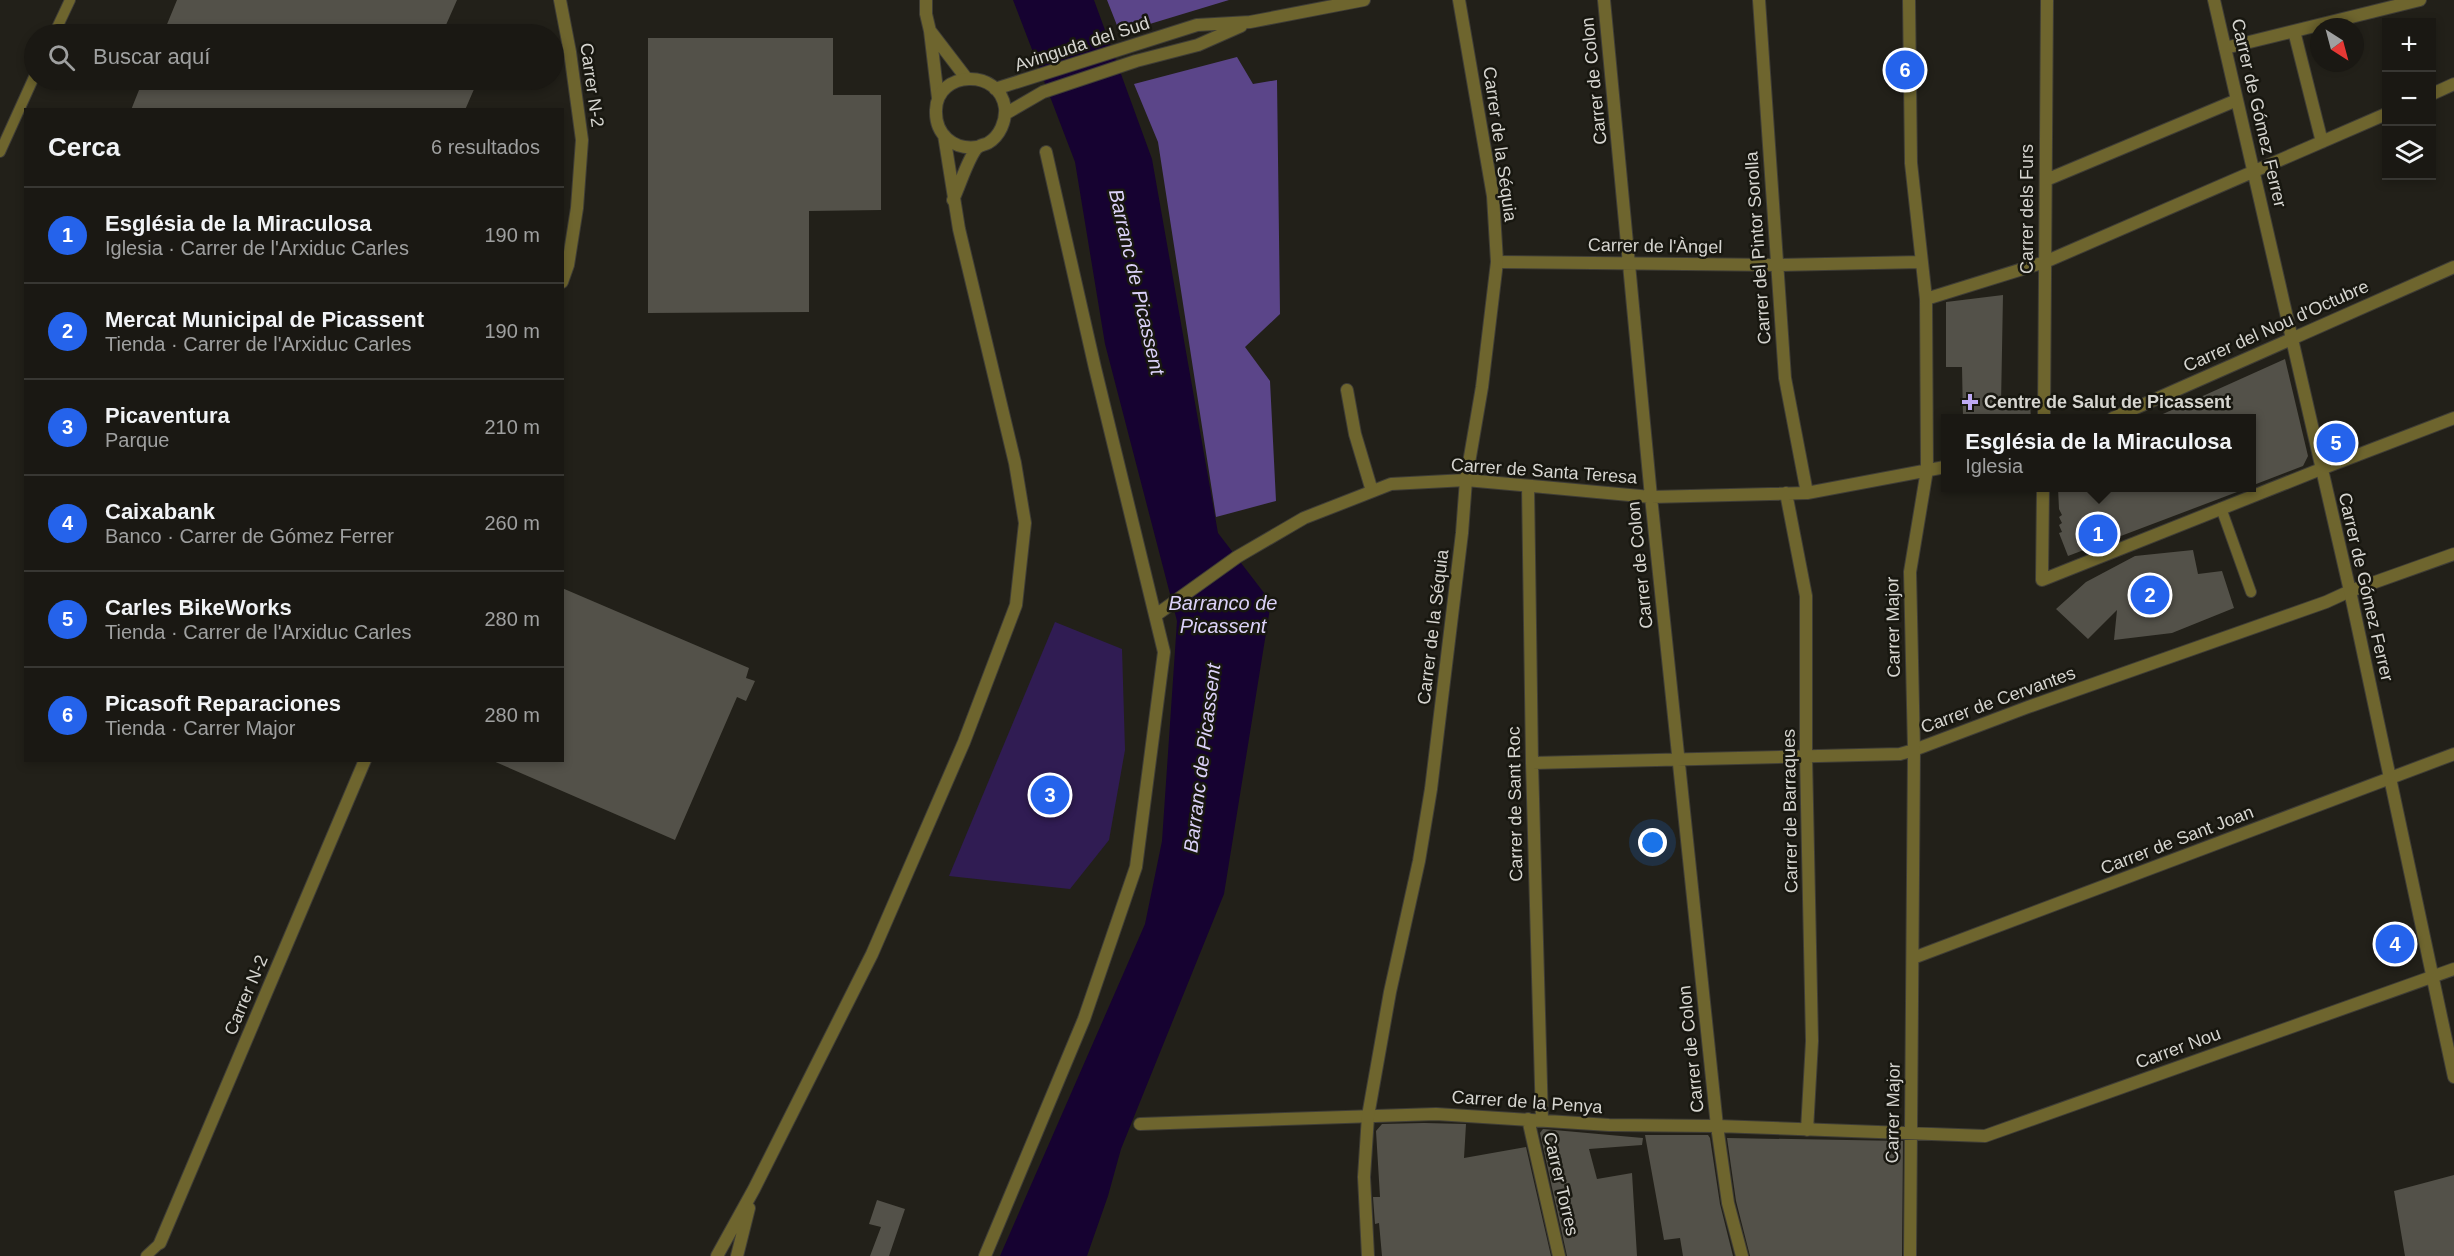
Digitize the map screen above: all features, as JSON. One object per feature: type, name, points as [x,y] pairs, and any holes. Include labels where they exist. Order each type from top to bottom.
[{"type":"street","name":"Carrer N-2","points":[[560,0],[570,52],[582,140],[577,208],[568,266],[564,277]]},
{"type":"street","points":[[926,0],[938,98],[936,119],[944,135],[953,144],[968,148],[977,147],[995,137],[1002,127],[1005,106],[995,89],[983,80],[967,78],[959,80],[945,88],[938,98]]},
{"type":"street","name":"Avinguda del Sud","points":[[1005,114],[1043,92],[1136,61],[1198,45],[1250,22],[1316,4],[1364,0]]},
{"type":"street","name":"Carrer de la Séquia","points":[[1368,1256],[1364,1177],[1368,1116],[1380,1044],[1419,861],[1431,789],[1462,533],[1466,480],[1482,387],[1497,262],[1492,196],[1459,0]]},
{"type":"street","name":"Carrer de Colon","points":[[1604,0],[1651,497],[1717,1126],[1728,1203],[1742,1256]]},
{"type":"street","name":"Carrer del Pintor Sorolla","points":[[1759,0],[1785,378],[1807,493]]},
{"type":"street","name":"Carrer Major","points":[[1909,0],[1911,162],[1926,298],[1927,470],[1910,572],[1914,750],[1910,1256]]},
{"type":"street","name":"Carrer dels Furs","points":[[2044,414],[2047,0]]},
{"type":"street","name":"Carrer de Gómez Ferrer","points":[[2214,0],[2350,591],[2454,1077]]},
{"type":"street","points":[[2225,48],[2420,0]]},
{"type":"street","name":"Avinguda del Sud","points":[[995,89],[1197,25],[1250,22]]},
{"type":"street","points":[[930,31],[967,78]]},
{"type":"street","points":[[2294,31],[2322,142]]},
{"type":"street","points":[[2436,92],[2454,84]]},
{"type":"street","points":[[2046,180],[2237,100]]},
{"type":"street","points":[[1926,298],[2045,262],[2382,116]]},
{"type":"street","points":[[717,1256],[754,1189],[872,954],[964,742],[1016,605],[1025,523],[1016,464],[953,201],[944,135]]},
{"type":"street","points":[[953,201],[977,147]]},
{"type":"street","points":[[985,1253],[1084,1019],[1136,867],[1164,652],[1092,357],[1046,152]]},
{"type":"street","name":"Carrer de l'Àngel","points":[[1497,262],[1776,265],[1921,262]]},
{"type":"street","name":"Carrer del Nou d'Octubre","points":[[2122,414],[2454,267]]},
{"type":"street","points":[[1347,390],[1355,434],[1372,491]]},
{"type":"street","points":[[2043,492],[2042,580],[2454,418]]},
{"type":"street","points":[[1927,470],[1941,468]]},
{"type":"street","name":"Carrer de Santa Teresa","points":[[1156,615],[1237,557],[1304,518],[1391,484],[1466,480],[1651,497],[1807,493],[1927,470]]},
{"type":"street","name":"Carrer de Sant Roc","points":[[1528,486],[1532,763],[1542,1120]]},
{"type":"street","name":"Carrer de Barraques","points":[[1786,493],[1806,596],[1806,757],[1812,1041],[1807,1130]]},
{"type":"street","name":"Carrer de Cervantes","points":[[1532,763],[1900,754],[2454,554]]},
{"type":"street","name":"Carrer de Sant Joan","points":[[1913,958],[2454,754]]},
{"type":"street","name":"Carrer N-2","points":[[160,1243],[364,762]]},
{"type":"street","name":"Carrer Nou","points":[[1911,1134],[1985,1136],[2454,969]]},
{"type":"street","name":"Carrer de la Penya","points":[[1140,1124],[1436,1114],[1609,1125],[1717,1126],[1911,1134]]},
{"type":"street","name":"Carrer Torres","points":[[1528,1119],[1559,1256]]},
{"type":"street","points":[[737,1256],[754,1189]]},
{"type":"lane","points":[[59,24],[70,0]]},
{"type":"lane","points":[[0,152],[28,90]]},
{"type":"lane","points":[[2221,508],[2250,592]]},
{"type":"lane","points":[[146,1256],[160,1243]]},
{"type":"lane","points":[[159,1256],[160,1243]]},
{"type":"shaded area","points":[[1107,0],[1229,0],[1120,33]]},
{"type":"shaded area","points":[[1237,57],[1253,84],[1277,80],[1280,314],[1245,347],[1270,381],[1276,501],[1216,517],[1158,142],[1134,84]]},
{"type":"shaded area","points":[[1055,622],[1122,649],[1125,750],[1109,840],[1070,889],[949,876]]},
{"type":"water","name":"Barranco de Picassent","points":[[1013,0],[1094,0],[1152,159],[1218,533],[1271,602],[1224,894],[1121,1149],[1108,1196],[1087,1256],[1000,1256],[1145,924],[1162,841],[1177,621],[1105,344],[1075,162]]},
{"type":"building","points":[[177,0],[457,0],[446,24],[167,24]]},
{"type":"building","points":[[648,38],[833,38],[833,95],[881,95],[881,210],[809,211],[809,312],[648,313]]},
{"type":"building","points":[[139,90],[474,90],[466,108],[132,108]]},
{"type":"building","points":[[2003,295],[2001,405],[2030,404],[2031,414],[1963,414],[1962,367],[1946,367],[1946,302]]},
{"type":"building","points":[[2285,359],[2308,456],[2303,466],[2256,484],[2256,414],[2163,414]]},
{"type":"building","points":[[2058,492],[2237,492],[2068,556],[2059,533],[2062,532],[2059,517],[2062,515],[2059,509]]},
{"type":"building","points":[[2193,550],[2198,574],[2222,571],[2234,608],[2172,633],[2114,640],[2117,610],[2088,639],[2056,609],[2086,582],[2135,556]]},
{"type":"building","points":[[564,589],[749,668],[746,678],[755,681],[746,701],[737,697],[675,840],[496,762],[564,762]]},
{"type":"building","points":[[1382,1124],[1466,1124],[1464,1158],[1526,1147],[1551,1256],[1382,1256],[1379,1223],[1375,1224],[1373,1197],[1380,1197],[1376,1131]]},
{"type":"building","points":[[1543,1129],[1643,1138],[1642,1145],[1589,1149],[1597,1179],[1632,1173],[1637,1256],[1567,1256],[1540,1133]]},
{"type":"building","points":[[1645,1135],[1708,1135],[1720,1204],[1733,1256],[1683,1256],[1680,1238],[1664,1240]]},
{"type":"building","points":[[1727,1138],[1903,1141],[1902,1256],[1750,1256],[1736,1201]]},
{"type":"building","points":[[2454,1175],[2454,1256],[2405,1256],[2394,1191]]},
{"type":"building","points":[[877,1200],[905,1209],[889,1256],[870,1256],[881,1227],[869,1224]]},
{"type":"place","name":"Picasoft Reparaciones","points":[[1905,70]]},
{"type":"place","name":"Centre de Salut de Picassent","points":[[1970,402]]},
{"type":"place","name":"Carles BikeWorks","points":[[2336,443]]},
{"type":"place","name":"Església de la Miraculosa","points":[[2098,534]]},
{"type":"place","name":"Mercat Municipal de Picassent","points":[[2150,595]]},
{"type":"place","name":"Picaventura","points":[[1050,795]]},
{"type":"place","name":"Caixabank","points":[[2395,944]]},
{"type":"water label","name":"Barranc de Picassent","points":[[1137,282]]},
{"type":"water label","name":"Barranc de Picassent","points":[[1202,758]]}]
